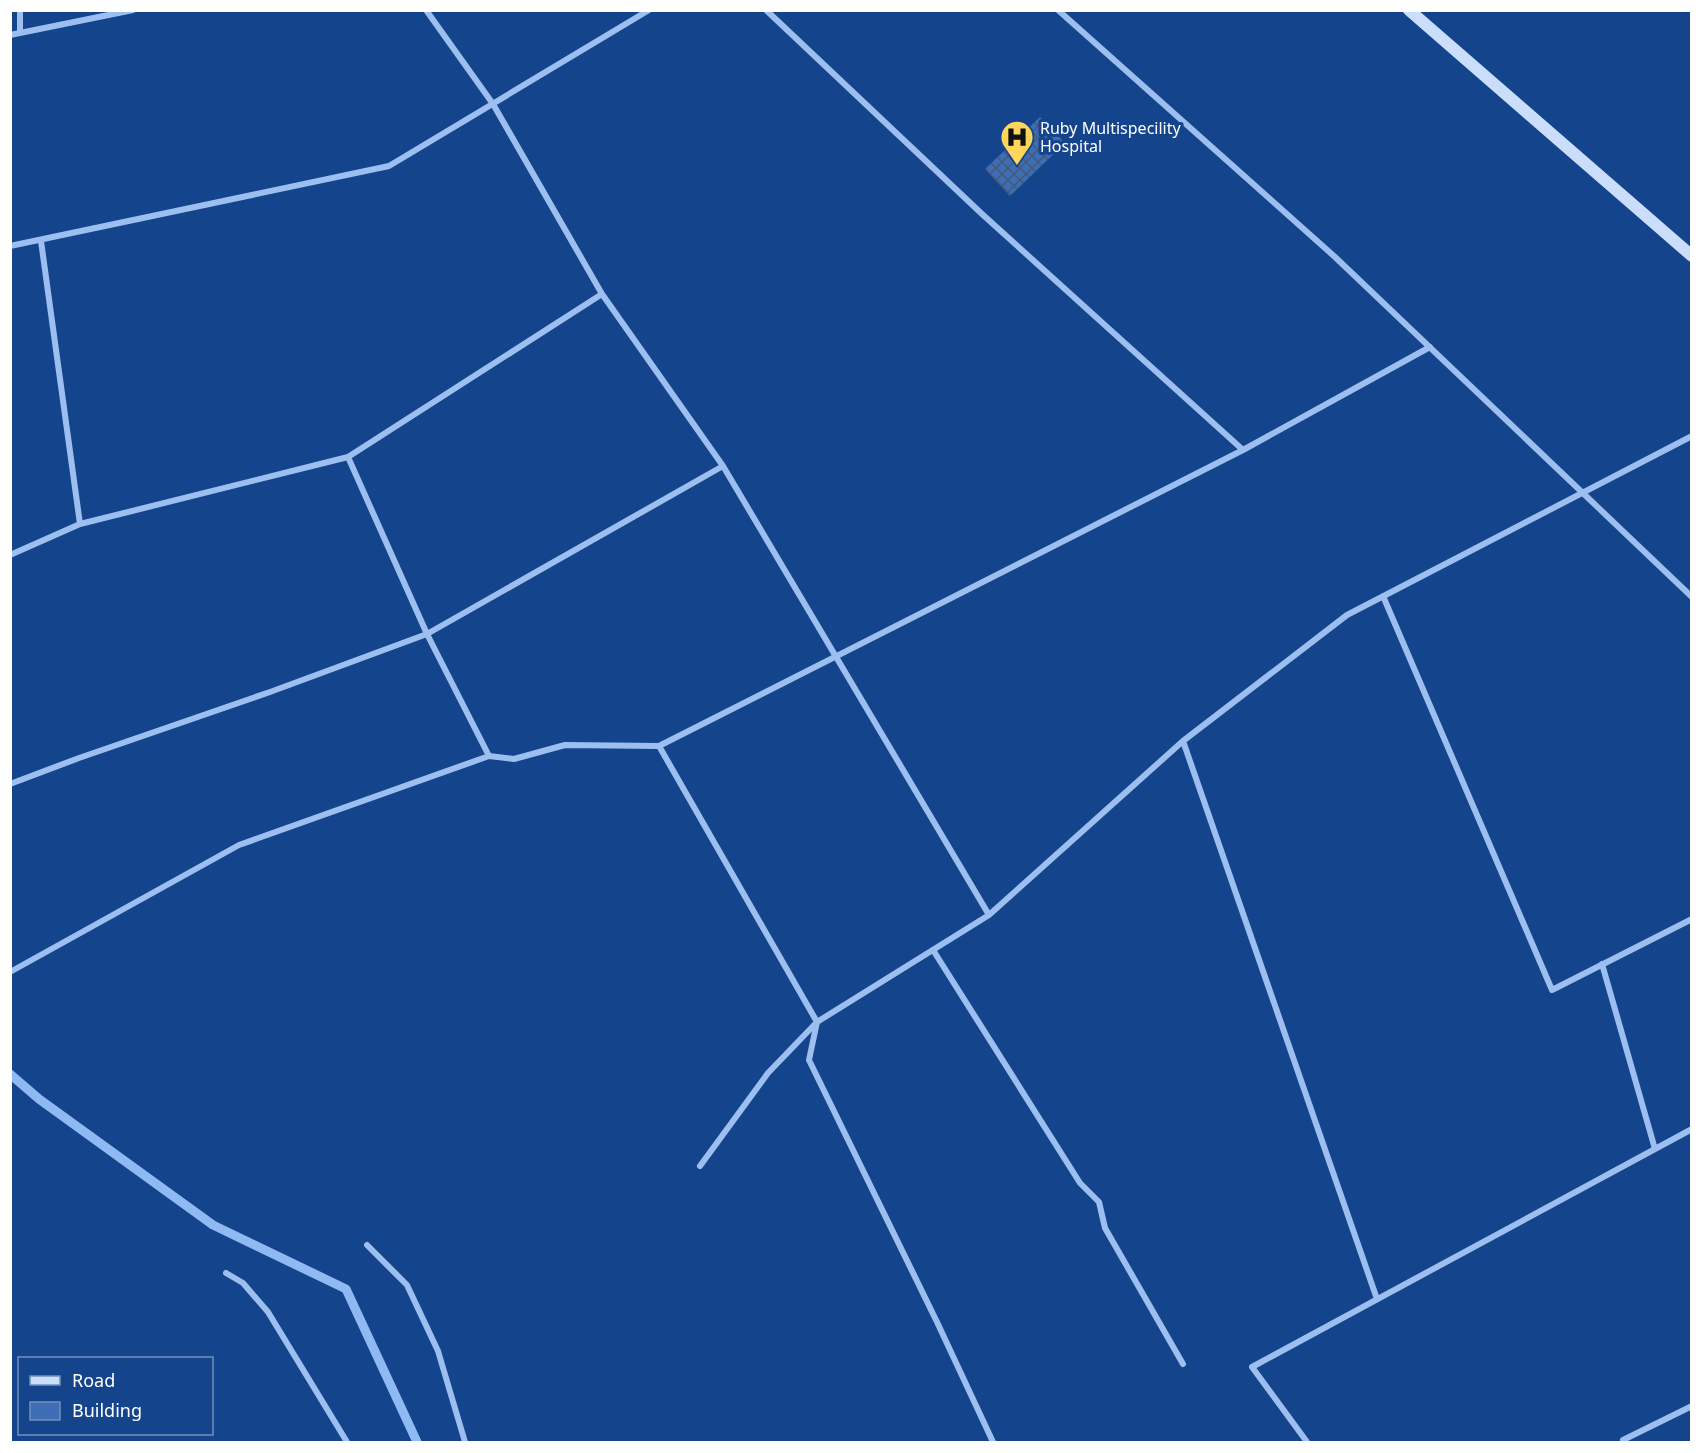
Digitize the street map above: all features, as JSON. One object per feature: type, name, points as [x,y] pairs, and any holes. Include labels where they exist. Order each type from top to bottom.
[{"type":"street","points":[[20,10],[20,33]]},
{"type":"street","points":[[10,34],[133,10]]},
{"type":"street","points":[[426,10],[493,104],[602,294],[723,466],[989,915]]},
{"type":"street","points":[[10,246],[389,166],[649,10]]},
{"type":"street","points":[[766,10],[982,214],[1243,450]]},
{"type":"street","points":[[1058,10],[1326,249],[1692,597]]},
{"type":"street","points":[[1409,10],[1692,256]]},
{"type":"street","points":[[41,241],[80,525]]},
{"type":"street","points":[[10,555],[80,525],[348,457],[602,294]]},
{"type":"street","points":[[10,972],[239,845],[489,756],[514,759],[565,745],[659,746],[1243,450],[1430,347]]},
{"type":"street","points":[[700,1166],[768,1073],[817,1022],[989,915],[1183,741],[1347,615],[1692,436]]},
{"type":"street","points":[[348,457],[427,634],[489,756]]},
{"type":"street","points":[[10,784],[427,634],[723,466]]},
{"type":"street","points":[[1383,596],[1552,990],[1692,919]]},
{"type":"street","points":[[1183,741],[1377,1299]]},
{"type":"street","points":[[659,746],[817,1022],[809,1060],[993,1443]]},
{"type":"street","points":[[933,950],[1080,1184],[1099,1202],[1105,1228],[1183,1364]]},
{"type":"street","points":[[1602,964],[1654,1149]]},
{"type":"street","points":[[1307,1443],[1252,1367],[1692,1129]]},
{"type":"street","points":[[367,1245],[407,1285],[438,1351],[465,1443]]},
{"type":"street","points":[[226,1273],[243,1283],[268,1312],[347,1443]]},
{"type":"street","points":[[1621,1442],[1692,1406]]},
{"type":"building","points":[[1040,117],[1065,143],[1010,196],[985,169]]},
{"type":"waterway","points":[[10,1074],[39,1099],[213,1225],[346,1289],[417,1442]]},
{"type":"place","name":"Ruby Multispecility Hospital","points":[[1017,166]]}]
